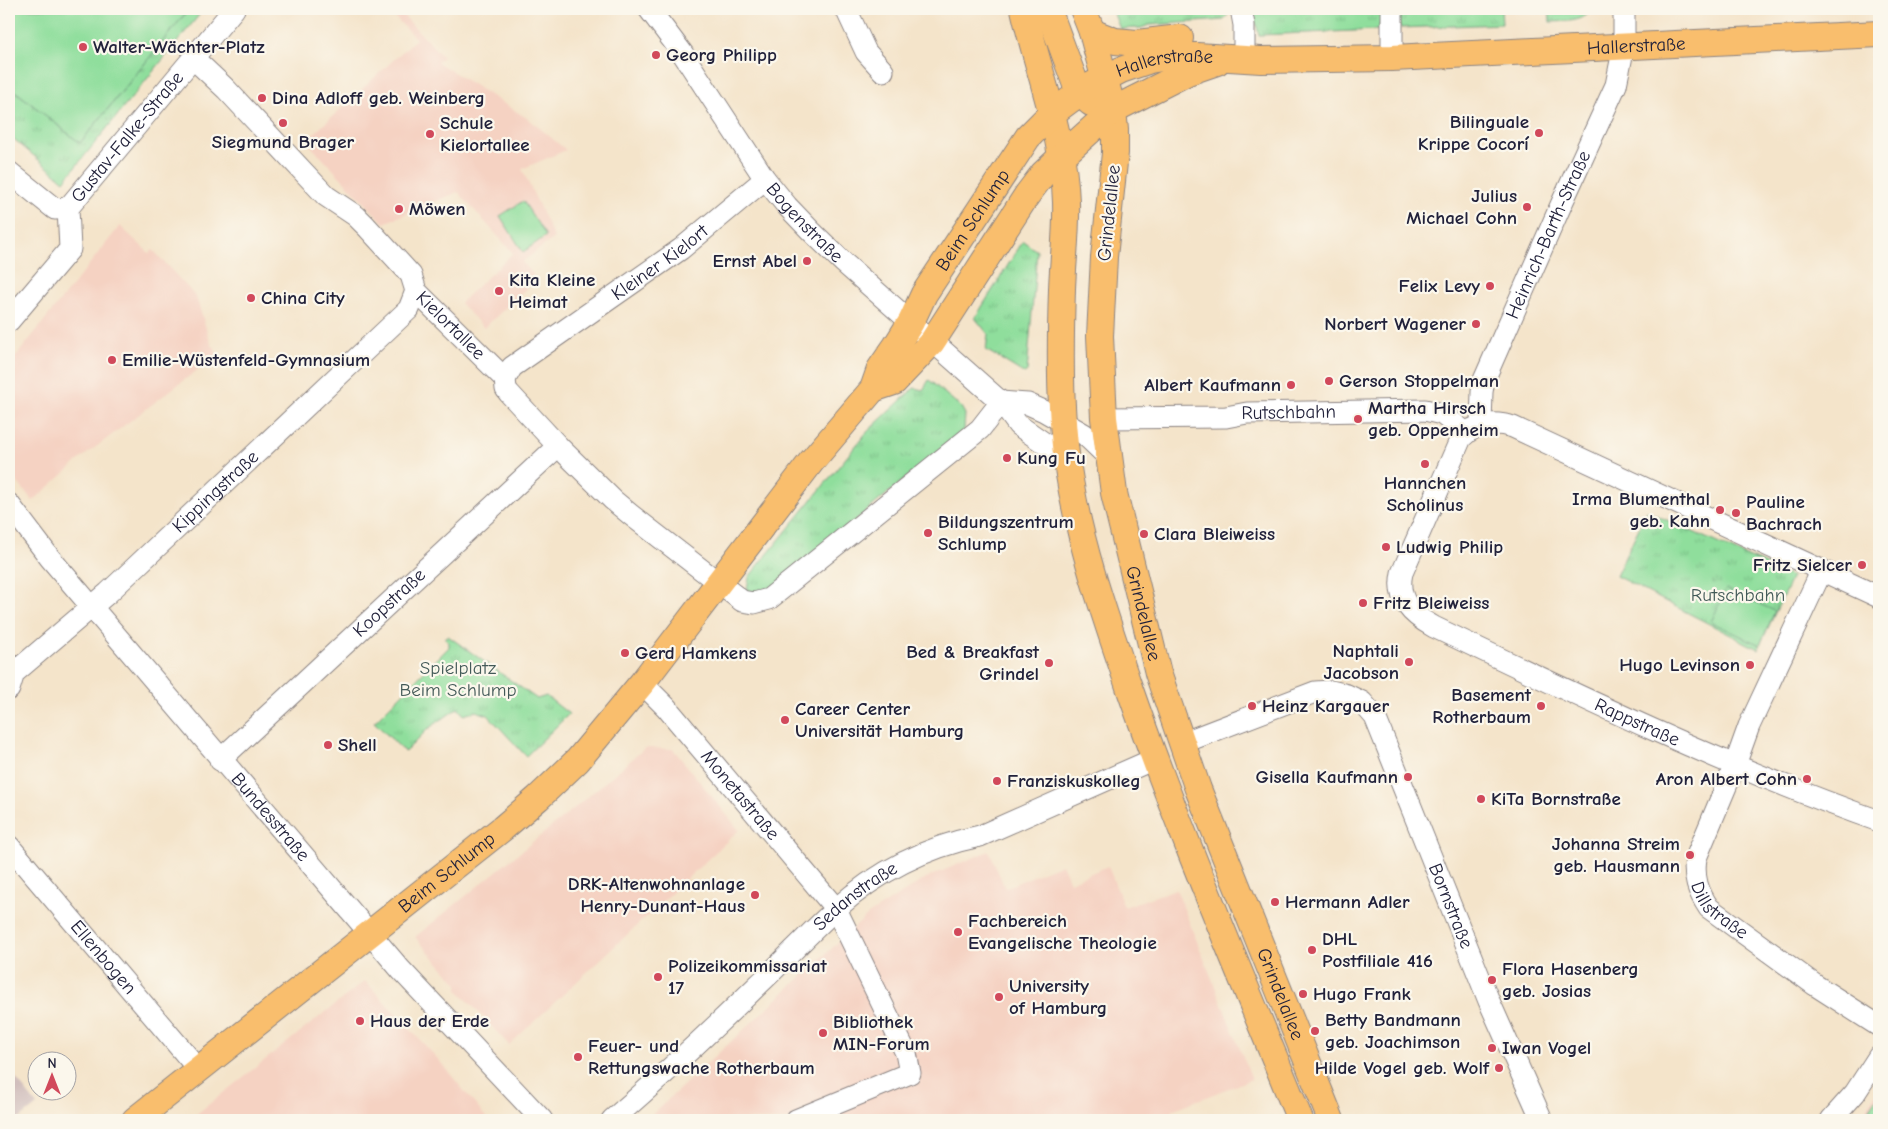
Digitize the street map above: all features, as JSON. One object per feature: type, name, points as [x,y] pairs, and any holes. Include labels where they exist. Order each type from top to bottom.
[{"type":"main road","name":"Grindelallee","points":[[1024,9],[1061,156],[1066,202],[1062,294],[1063,422],[1067,463],[1078,522],[1094,581],[1154,758],[1184,838],[1300,1120]]},
{"type":"main road","points":[[1048,9],[1078,93],[1089,102],[1113,110]]},
{"type":"main road","name":"Grindelallee","points":[[1088,20],[1113,110],[1116,153],[1105,241],[1100,336],[1104,418],[1114,493],[1143,620],[1158,674],[1204,807],[1331,1120]]},
{"type":"main road","points":[[1088,20],[1115,41],[1137,43],[1177,38],[1199,40],[1236,59]]},
{"type":"main road","name":"Hallerstraße","points":[[1104,78],[1128,67],[1162,58],[1197,56],[1236,59],[1311,60],[1392,58],[1879,34]]},
{"type":"main road","name":"Hallerstraße","points":[[1113,110],[1188,72],[1236,59]]},
{"type":"main road","name":"Beim Schlump","points":[[134,1120],[502,828],[552,786],[578,760],[642,683],[830,438],[873,389],[880,369],[896,346],[924,294],[1028,137],[1051,114],[1078,93],[1104,78]]},
{"type":"main road","name":"Beim Schlump","points":[[873,389],[894,382],[932,342],[1027,195],[1043,174],[1113,110]]},
{"type":"street","name":"Gustav-Falke-Straße","points":[[9,321],[70,250],[68,208],[234,9]]},
{"type":"street","name":"Bogenstraße","points":[[648,9],[683,54],[765,179],[810,231],[1001,402],[1018,425],[1047,445],[1067,463]]},
{"type":"street","points":[[846,9],[866,52],[883,71]]},
{"type":"street","points":[[1236,59],[1244,25],[1241,9]]},
{"type":"street","points":[[1392,9],[1392,58]]},
{"type":"street","name":"Heinrich-Barth-Straße","points":[[1405,604],[1400,587],[1402,573],[1457,446],[1473,429],[1484,380],[1616,85],[1624,46],[1624,9]]},
{"type":"street","name":"Kielortallee","points":[[193,58],[226,89],[326,196],[356,216],[366,226],[411,276],[416,291],[505,379],[506,389],[509,393],[558,446],[630,515],[718,583]]},
{"type":"street","points":[[9,172],[56,209],[68,208]]},
{"type":"street","name":"Kleiner Kielort","points":[[505,379],[512,367],[680,249],[765,179]]},
{"type":"street","name":"Kippingstraße","points":[[9,689],[14,673],[91,607],[410,309],[416,291]]},
{"type":"street","points":[[718,583],[742,601],[754,603],[769,599],[944,456],[980,429],[1001,402],[1028,404],[1084,434],[1108,457]]},
{"type":"street","name":"Rutschbahn","points":[[1104,418],[1226,417],[1247,413],[1425,410],[1442,414],[1473,429]]},
{"type":"street","points":[[1473,429],[1501,424],[1514,427],[1879,597]]},
{"type":"street","name":"Koopstraße","points":[[220,760],[558,446]]},
{"type":"street","name":"Bundesstraße","points":[[9,504],[50,558],[220,760],[408,977],[542,1120]]},
{"type":"street","name":"Dillstraße","points":[[1822,570],[1749,726],[1735,765],[1696,858],[1694,870],[1700,895],[1709,908],[1815,985],[1879,1026]]},
{"type":"street","name":"Rappstraße","points":[[1405,604],[1416,616],[1434,627],[1616,714],[1735,765],[1879,821]]},
{"type":"street","name":"Monetastraße","points":[[642,683],[666,707],[836,909],[906,1053],[910,1073],[796,1120]]},
{"type":"street","name":"Bornstraße","points":[[1182,743],[1306,694],[1331,691],[1340,693],[1355,698],[1369,709],[1375,717],[1489,1001],[1542,1120]]},
{"type":"street","name":"Sedanstraße","points":[[612,1120],[680,1060],[836,909],[872,882],[917,855],[980,836],[1154,758]]},
{"type":"street","name":"Ellenbogen","points":[[9,846],[198,1070]]},
{"type":"street","points":[[1832,1120],[1855,1093],[1879,1056]]},
{"type":"shaded area","name":"Schule Kielortallee","points":[[387,9],[408,9],[403,15],[443,57],[437,62],[530,120],[566,150],[522,169],[554,238],[522,262],[534,275],[530,280],[532,283],[484,328],[460,303],[513,253],[458,192],[384,223],[306,141],[416,39]]},
{"type":"shaded area","name":"Emilie-Wüstenfeld-Gymnasium","points":[[120,226],[149,253],[153,250],[196,297],[212,347],[214,346],[217,355],[84,456],[33,501],[9,472],[9,365]]},
{"type":"shaded area","points":[[645,748],[673,749],[739,830],[509,1045],[458,990],[458,984],[415,937],[571,811]]},
{"type":"shaded area","name":"University of Hamburg","points":[[989,851],[1005,888],[1062,864],[1070,882],[1108,866],[1124,907],[1176,889],[1252,1079],[1172,1110],[1176,1120],[646,1120],[868,915],[926,878]]},
{"type":"shaded area","name":"Haus der Erde","points":[[365,981],[437,1058],[488,1120],[189,1120]]},
{"type":"shaded area","points":[[9,1070],[28,1094],[28,1102],[35,1102],[37,1105],[18,1120],[9,1120]]},
{"type":"shaded area","points":[[1879,1088],[1879,1120],[1858,1120]]},
{"type":"green space","name":"Walter-Wächter-Platz","points":[[9,9],[189,9],[80,143],[9,86]]},
{"type":"green space","points":[[189,9],[204,9],[64,181],[9,135],[9,86],[80,143]]},
{"type":"green space","points":[[1112,9],[1231,9],[1231,11],[1224,20],[1120,29]]},
{"type":"green space","points":[[1252,9],[1382,9],[1382,20],[1378,30],[1259,35]]},
{"type":"green space","points":[[1396,9],[1501,9],[1502,24],[1400,28]]},
{"type":"green space","points":[[1549,9],[1593,9],[1589,14],[1579,19],[1550,22]]},
{"type":"green space","points":[[523,201],[546,236],[523,252],[500,216]]},
{"type":"green space","points":[[1023,241],[1037,251],[1027,372],[1025,374],[986,350],[988,334],[975,318]]},
{"type":"green space","points":[[929,380],[961,407],[965,414],[964,430],[763,597],[746,596],[749,577],[867,432],[914,388],[923,390]]},
{"type":"green space","name":"Rutschbahn","points":[[1647,511],[1792,577],[1758,649],[1616,576]]},
{"type":"green space","points":[[1726,589],[1775,611],[1760,645],[1711,622]]},
{"type":"green space","name":"Spielplatz Beim Schlump","points":[[448,636],[537,699],[546,696],[569,714],[526,756],[488,715],[476,711],[464,715],[458,708],[429,728],[405,752],[374,722],[449,647],[449,643],[445,638]]},
{"type":"green space","points":[[1879,1095],[1879,1120],[1862,1120]]},
{"type":"place","name":"Walter-Wächter-Platz","points":[[83,47]]},
{"type":"place","name":"Georg Philipp","points":[[656,55]]},
{"type":"place","name":"Dina Adloff geb. Weinberg","points":[[262,98]]},
{"type":"place","name":"Siegmund Brager","points":[[283,123]]},
{"type":"place","name":"Bilinguale Krippe Cocorí","points":[[1539,133]]},
{"type":"place","name":"Schule Kielortallee","points":[[430,134]]},
{"type":"place","name":"Julius Michael Cohn","points":[[1527,207]]},
{"type":"place","name":"Möwen","points":[[399,209]]},
{"type":"place","name":"Ernst Abel","points":[[807,261]]},
{"type":"place","name":"Felix Levy","points":[[1490,286]]},
{"type":"place","name":"Kita Kleine Heimat","points":[[499,291]]},
{"type":"place","name":"China City","points":[[251,298]]},
{"type":"place","name":"Norbert Wagener","points":[[1476,324]]},
{"type":"place","name":"Emilie-Wüstenfeld-Gymnasium","points":[[112,360]]},
{"type":"place","name":"Gerson Stoppelman","points":[[1329,381]]},
{"type":"place","name":"Albert Kaufmann","points":[[1291,385]]},
{"type":"place","name":"Martha Hirsch geb. Oppenheim","points":[[1358,419]]},
{"type":"place","name":"Kung Fu","points":[[1007,458]]},
{"type":"place","name":"Hannchen Scholinus","points":[[1425,464]]},
{"type":"place","name":"Irma Blumenthal geb. Kahn","points":[[1720,510]]},
{"type":"place","name":"Pauline Bachrach","points":[[1736,513]]},
{"type":"place","name":"Bildungszentrum Schlump","points":[[928,533]]},
{"type":"place","name":"Clara Bleiweiss","points":[[1144,534]]},
{"type":"place","name":"Ludwig Philip","points":[[1386,547]]},
{"type":"place","name":"Fritz Sielcer","points":[[1862,565]]},
{"type":"place","name":"Fritz Bleiweiss","points":[[1363,603]]},
{"type":"place","name":"Gerd Hamkens","points":[[625,653]]},
{"type":"place","name":"Naphtali Jacobson","points":[[1409,662]]},
{"type":"place","name":"Bed & Breakfast Grindel","points":[[1049,663]]},
{"type":"place","name":"Hugo Levinson","points":[[1750,665]]},
{"type":"place","name":"Heinz Kargauer","points":[[1252,706]]},
{"type":"place","name":"Basement Rotherbaum","points":[[1541,706]]},
{"type":"place","name":"Career Center Universität Hamburg","points":[[785,720]]},
{"type":"place","name":"Shell","points":[[328,745]]},
{"type":"place","name":"Gisella Kaufmann","points":[[1408,777]]},
{"type":"place","name":"Aron Albert Cohn","points":[[1807,779]]},
{"type":"place","name":"Franziskuskolleg","points":[[997,781]]},
{"type":"place","name":"KiTa Bornstraße","points":[[1481,799]]},
{"type":"place","name":"Johanna Streim geb. Hausmann","points":[[1690,855]]},
{"type":"place","name":"DRK-Altenwohnanlage Henry-Dunant-Haus","points":[[755,895]]},
{"type":"place","name":"Hermann Adler","points":[[1275,902]]},
{"type":"place","name":"Fachbereich Evangelische Theologie","points":[[958,932]]},
{"type":"place","name":"DHL Postfiliale 416","points":[[1312,950]]},
{"type":"place","name":"Polizeikommissariat 17","points":[[658,977]]},
{"type":"place","name":"Flora Hasenberg geb. Josias","points":[[1492,980]]},
{"type":"place","name":"Hugo Frank","points":[[1303,994]]},
{"type":"place","name":"University of Hamburg","points":[[999,997]]},
{"type":"place","name":"Haus der Erde","points":[[360,1021]]},
{"type":"place","name":"Betty Bandmann geb. Joachimson","points":[[1315,1031]]},
{"type":"place","name":"Bibliothek MIN-Forum","points":[[823,1033]]},
{"type":"place","name":"Iwan Vogel","points":[[1492,1048]]},
{"type":"place","name":"Feuer- und Rettungswache Rotherbaum","points":[[578,1057]]},
{"type":"place","name":"Hilde Vogel geb. Wolf","points":[[1499,1068]]}]
